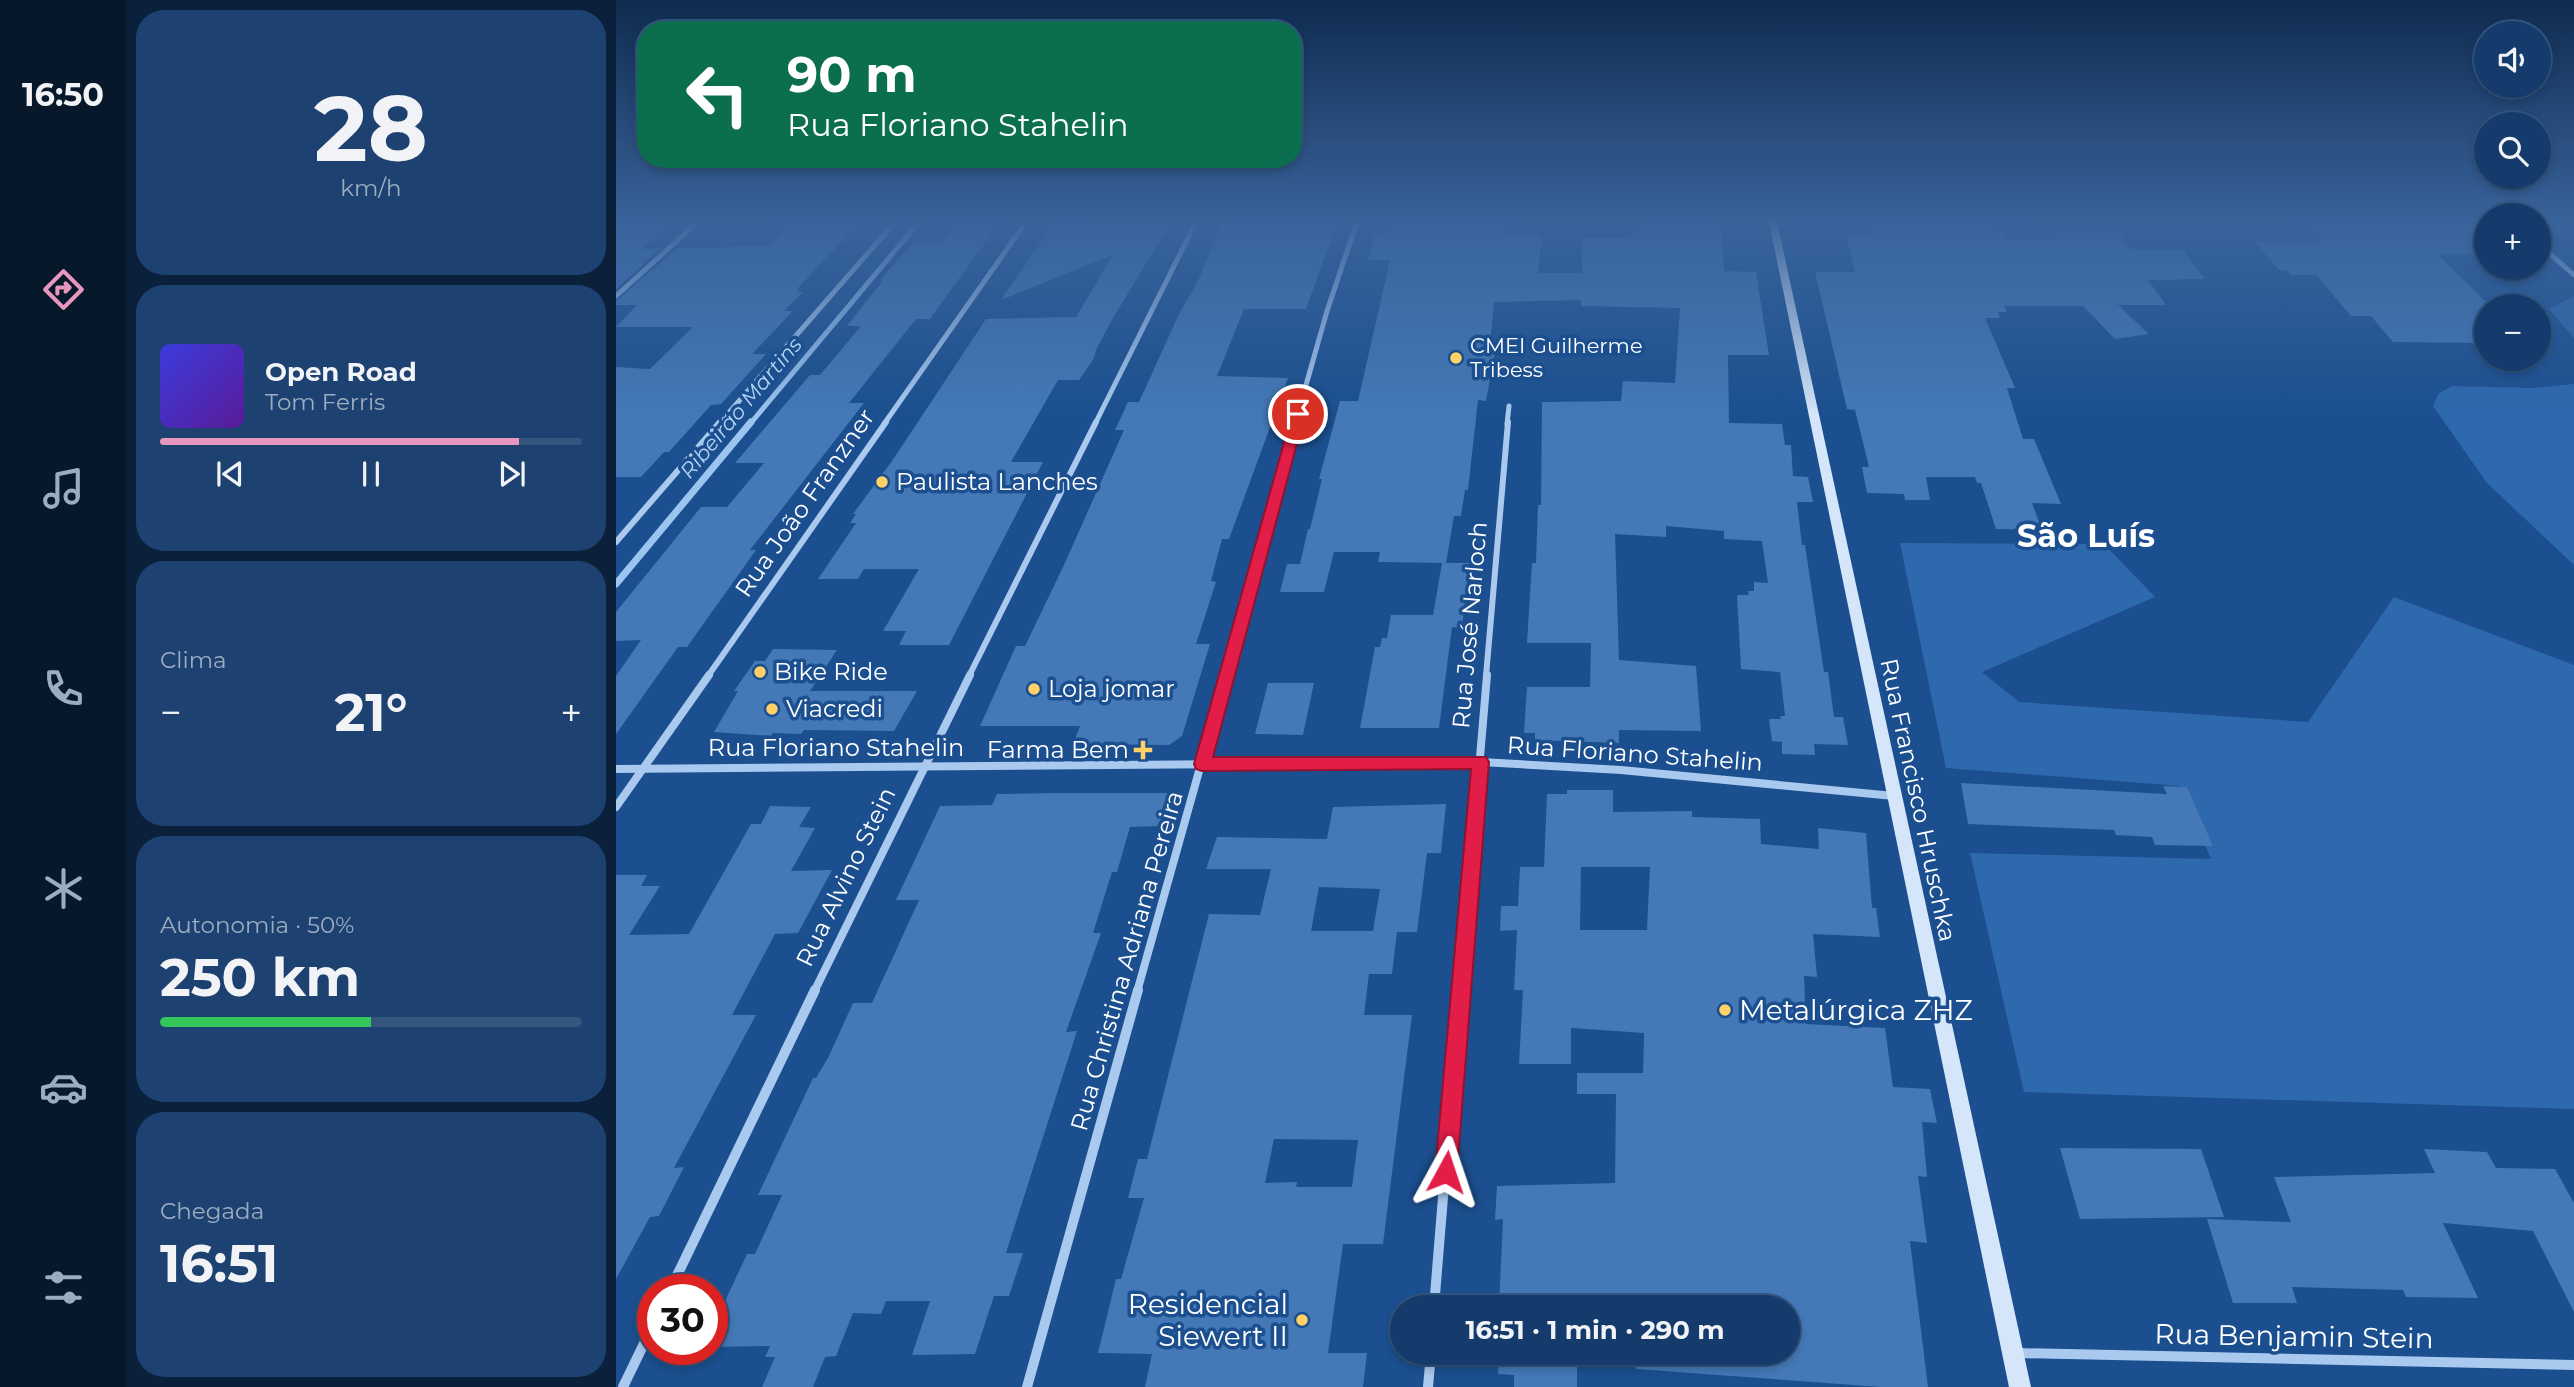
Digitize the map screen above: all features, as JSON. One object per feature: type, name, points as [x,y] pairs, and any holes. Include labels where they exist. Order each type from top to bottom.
[{"type":"main road","name":"Rua Francisco Hruschka","points":[[1787,287],[2020,1387]]},
{"type":"street","points":[[616,542],[839,287]]},
{"type":"street","name":"Rua João Franzner","points":[[616,807],[981,287]]},
{"type":"street","name":"Rua Alvino Stein","points":[[678,1274],[923,768],[1164,287]]},
{"type":"street","name":"Rua Christina Adriana Pereira","points":[[1027,1387],[1335,287]]},
{"type":"street","name":"Rua José Narloch","points":[[1435,1295],[1509,406]]},
{"type":"street","name":"Rua Floriano Stahelin","points":[[616,769],[1480,762],[1621,770],[1894,796]]},
{"type":"street","name":"Rua Benjamin Stein","points":[[2014,1353],[2574,1365]]},
{"type":"street","points":[[623,1387],[637,1358]]},
{"type":"street","points":[[1428,1387],[1430,1365]]},
{"type":"shaded area","points":[[2574,296],[2574,338],[2551,311],[2551,308]]},
{"type":"shaded area","points":[[2574,384],[2574,565],[2487,483],[2433,406],[2438,394],[2452,386],[2533,388]]},
{"type":"shaded area","points":[[1900,543],[2104,544],[2155,597],[1982,672],[2019,702],[2308,722],[2394,597],[2574,665],[2574,1109],[2024,1092],[1970,853],[2211,859],[2181,786],[1946,768]]},
{"type":"building","points":[[632,287],[799,287],[796,293],[803,292],[784,311],[793,311],[752,354],[766,354],[721,404],[711,405],[669,452],[664,452],[641,477],[616,477],[616,367],[650,369],[693,327],[616,327],[637,305],[616,305],[616,301]]},
{"type":"building","points":[[878,287],[953,287],[930,319],[916,319],[849,403],[864,403],[750,550],[756,550],[687,647],[678,647],[616,734],[616,676],[641,640],[616,641],[616,612],[701,507],[727,507],[764,463],[735,463],[810,375],[820,375],[861,326],[847,326]]},
{"type":"building","points":[[1010,287],[1034,287],[1001,300]]},
{"type":"building","points":[[1094,287],[1132,287],[1094,358],[1079,380],[1058,380],[1011,462],[1043,462],[949,645],[899,645],[906,631],[883,631],[919,569],[864,569],[858,579],[818,579],[856,523],[850,523],[856,514],[853,514],[892,461],[986,319],[1076,317]]},
{"type":"building","points":[[1195,287],[1314,287],[1306,309],[1244,309],[1217,376],[1288,378],[1229,539],[1222,539],[1211,581],[1216,582],[1196,644],[1210,644],[1182,736],[1169,745],[1073,744],[1080,726],[980,726],[1016,646],[1025,646],[1064,565],[1124,430],[1115,430],[1128,402],[1139,402],[1179,314]]},
{"type":"building","points":[[1384,287],[1758,287],[1769,355],[1728,355],[1729,423],[1782,424],[1785,445],[1791,445],[1793,476],[1808,477],[1813,502],[1797,502],[1802,545],[1805,545],[1824,672],[1828,672],[1834,717],[1843,717],[1848,745],[1814,744],[1815,755],[1782,754],[1782,742],[1772,741],[1769,719],[1781,719],[1780,716],[1785,716],[1780,672],[1741,669],[1737,595],[1749,595],[1748,591],[1754,591],[1754,582],[1768,583],[1762,541],[1724,539],[1724,531],[1666,526],[1666,537],[1615,534],[1619,660],[1696,666],[1701,731],[1619,730],[1619,743],[1535,740],[1535,733],[1524,733],[1527,687],[1590,687],[1591,643],[1527,643],[1532,563],[1536,563],[1538,505],[1541,505],[1542,402],[1621,401],[1623,381],[1675,383],[1680,308],[1581,306],[1581,300],[1494,302],[1490,345],[1496,346],[1486,401],[1478,400],[1468,490],[1465,490],[1461,516],[1454,516],[1446,563],[1378,562],[1380,552],[1334,552],[1324,592],[1280,592],[1287,564],[1300,564],[1340,401],[1358,401]]},
{"type":"building","points":[[1818,287],[2153,287],[2166,305],[2118,305],[2149,334],[2115,339],[2083,306],[2004,306],[2007,312],[1998,312],[2000,318],[1985,318],[2015,388],[2007,388],[2023,439],[2034,439],[2061,504],[2032,503],[2042,530],[1996,529],[1981,483],[1977,483],[1975,477],[1926,477],[1930,500],[1905,500],[1904,494],[1867,493],[1862,467],[1869,467],[1855,410],[1847,409]]},
{"type":"building","points":[[2326,287],[2470,287],[2478,294],[2474,294],[2474,343],[2393,342],[2371,316],[2351,316]]},
{"type":"building","points":[[1442,563],[1469,563],[1462,628],[1452,627],[1439,728],[1360,728],[1375,647],[1380,647],[1382,638],[1387,638],[1391,615],[1433,615]]},
{"type":"building","points":[[773,649],[837,650],[810,691],[917,691],[894,731],[804,730],[801,734],[773,733],[771,736],[714,732],[738,691],[734,691],[755,661],[765,661]]},
{"type":"building","points":[[1268,683],[1314,683],[1303,735],[1255,734]]},
{"type":"building","points":[[1961,783],[2167,794],[2163,786],[2187,787],[2213,846],[2155,845],[2152,837],[2116,835],[2114,830],[1968,824]]},
{"type":"building","points":[[1567,790],[1613,790],[1613,812],[1692,811],[1692,817],[1760,819],[1761,844],[1819,849],[1818,828],[1866,833],[1872,908],[1876,908],[1880,937],[1813,934],[1817,977],[1804,976],[1806,1024],[1885,1028],[1893,1087],[1930,1089],[1937,1123],[1922,1122],[1927,1177],[1918,1176],[1927,1243],[1910,1241],[1928,1387],[1881,1387],[1636,1369],[1636,1365],[1800,1365],[1800,1295],[1500,1295],[1503,1219],[1495,1220],[1497,1186],[1615,1183],[1616,1094],[1577,1094],[1577,1073],[1643,1073],[1644,1033],[1571,1028],[1571,1064],[1519,1064],[1523,990],[1514,990],[1517,930],[1500,931],[1501,906],[1518,906],[1520,867],[1544,867],[1547,794],[1567,794]],"holes":[[[1581,867],[1650,867],[1647,930],[1580,930]]]},
{"type":"building","points":[[1170,793],[1160,826],[1130,827],[1117,872],[1112,872],[1093,933],[1101,933],[1066,1032],[1077,1031],[1006,1253],[1023,1253],[1009,1296],[994,1296],[975,1354],[912,1355],[930,1301],[886,1301],[881,1314],[853,1313],[836,1356],[825,1357],[813,1387],[762,1387],[775,1357],[765,1357],[770,1346],[728,1347],[728,1295],[747,1254],[755,1254],[782,1195],[758,1195],[813,1078],[816,1078],[829,1056],[853,1003],[872,1003],[919,900],[896,900],[940,806],[992,805],[997,794]]},
{"type":"building","points":[[1446,804],[1441,853],[1427,853],[1417,932],[1397,932],[1392,974],[1369,974],[1364,1015],[1412,1015],[1383,1244],[1343,1244],[1328,1353],[1367,1353],[1363,1387],[1145,1387],[1152,1354],[1098,1353],[1116,1279],[1121,1279],[1144,1198],[1128,1198],[1138,1159],[1147,1159],[1209,914],[1260,915],[1271,869],[1206,869],[1217,837],[1327,839],[1333,807]],"holes":[[[1319,887],[1380,889],[1373,931],[1311,931]],[[1274,1139],[1358,1140],[1352,1187],[1296,1187],[1297,1182],[1265,1183]]]},
{"type":"building","points":[[770,806],[811,807],[799,827],[815,828],[791,871],[832,870],[798,933],[775,934],[732,1015],[756,1015],[674,1168],[684,1167],[659,1216],[650,1217],[616,1279],[616,875],[647,875],[641,886],[660,886],[629,935],[689,934],[751,824],[761,824]]},
{"type":"building","points":[[2060,1148],[2201,1149],[2224,1217],[2080,1219]]},
{"type":"building","points":[[2424,1149],[2487,1152],[2496,1168],[2555,1169],[2574,1203],[2574,1312],[2533,1231],[2443,1223],[2478,1298],[2406,1297],[2403,1290],[2292,1287],[2297,1303],[2233,1303],[2207,1219],[2291,1222],[2274,1177],[2435,1173]]},
{"type":"building","points":[[1498,1365],[1577,1365],[1577,1387],[1514,1387],[1514,1375],[1498,1374]]},
{"type":"waterway","name":"Ribeirão Martins","points":[[750,424],[865,287]]},
{"type":"waterway","name":"Ribeirão Martins","points":[[616,584],[751,422]]},
{"type":"place","name":"CMEI Guilherme Tribess","points":[[1456,358]]},
{"type":"place","name":"Paulista Lanches","points":[[882,482]]},
{"type":"place","name":"Bike Ride","points":[[760,672]]},
{"type":"place","name":"Loja jomar","points":[[1034,689]]},
{"type":"place","name":"Viacredi","points":[[772,709]]},
{"type":"place","name":"Farma Bem","points":[[1143,750]]},
{"type":"place","name":"Metalúrgica ZHZ","points":[[1725,1010]]},
{"type":"place","name":"Residencial Siewert II","points":[[1302,1320]]},
{"type":"district","name":"São Luís","points":[[2086,536]]},
{"type":"route","points":[[1298,414],[1202,764],[1480,762],[1446,1172]]}]
